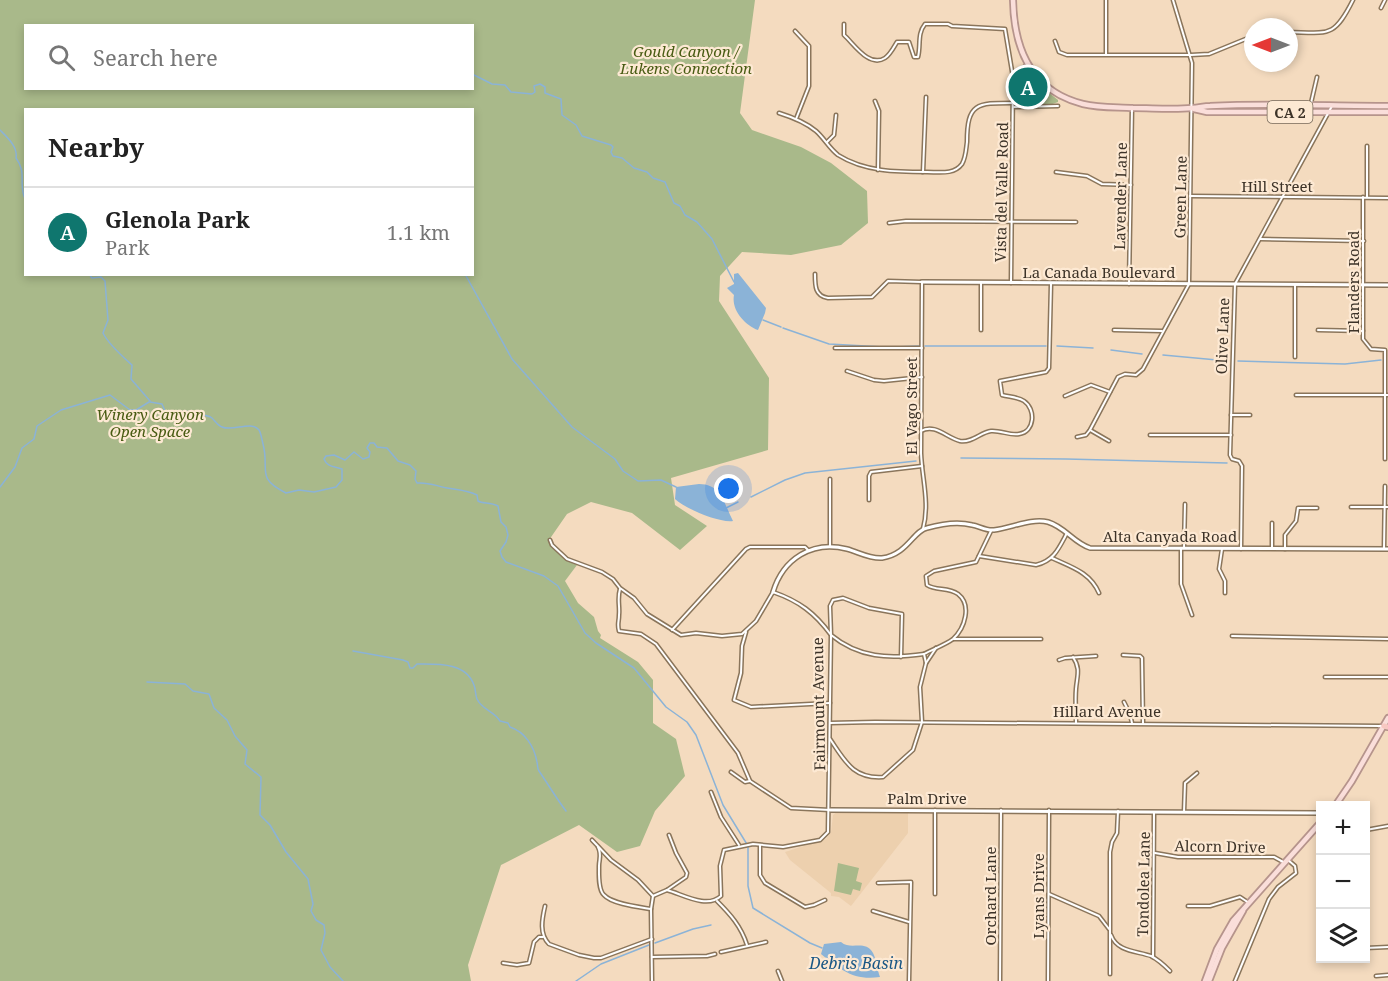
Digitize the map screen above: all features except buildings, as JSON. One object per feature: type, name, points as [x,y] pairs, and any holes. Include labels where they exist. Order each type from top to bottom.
[{"type":"main road","name":"CA 2","points":[[1013,0],[1015,34],[1028,65],[1044,84],[1065,98],[1100,107],[1132,108],[1388,106]]},
{"type":"main road","name":"CA 2","points":[[1191,108],[1207,112],[1388,112]]},
{"type":"main road","points":[[1338,801],[1387,726],[1388,718]]},
{"type":"main road","points":[[1207,981],[1213,958],[1239,913],[1316,827]]},
{"type":"street","points":[[1106,0],[1106,54]]},
{"type":"street","name":"Green Lane","points":[[1090,430],[1120,376],[1140,373],[1189,284],[1191,55],[1173,0]]},
{"type":"street","points":[[1298,32],[1331,31],[1342,22],[1353,0]]},
{"type":"street","points":[[1382,8],[1385,0]]},
{"type":"street","name":"Vista del Valle Road","points":[[844,24],[844,35],[863,55],[881,60],[888,56],[897,42],[909,42],[914,57],[918,57],[918,40],[925,24],[1005,29],[1013,77],[1011,284]]},
{"type":"street","points":[[795,31],[809,46],[810,74],[809,86],[796,118]]},
{"type":"street","points":[[1055,41],[1062,55],[1191,55],[1209,54],[1244,40]]},
{"type":"street","points":[[1013,77],[1018,70],[1028,65]]},
{"type":"street","points":[[1310,106],[1317,77]]},
{"type":"street","points":[[923,172],[926,97]]},
{"type":"street","points":[[875,101],[879,111],[878,170]]},
{"type":"street","points":[[779,114],[796,118],[815,130],[840,156],[878,170],[950,172],[962,163],[966,149],[968,120],[975,108],[985,104],[1058,106]]},
{"type":"street","name":"Olive Lane","points":[[1241,549],[1242,466],[1239,461],[1230,456],[1235,285],[1332,106]]},
{"type":"street","name":"Lavender Lane","points":[[1129,284],[1132,108]]},
{"type":"street","points":[[826,143],[834,135],[836,115]]},
{"type":"street","name":"Flanders Road","points":[[1367,146],[1363,339],[1367,346],[1376,350],[1387,350],[1385,459]]},
{"type":"street","points":[[1056,172],[1087,176],[1102,184],[1131,185]]},
{"type":"street","name":"Hill Street","points":[[1190,196],[1388,198]]},
{"type":"street","points":[[890,223],[906,221],[1076,222]]},
{"type":"street","points":[[1260,239],[1364,241]]},
{"type":"street","name":"La Canada Boulevard","points":[[815,274],[815,286],[819,295],[828,298],[875,296],[888,281],[1011,284],[1388,285]]},
{"type":"street","name":"El Vago Street","points":[[922,282],[921,431],[922,466],[927,499],[923,528]]},
{"type":"street","points":[[981,283],[981,330]]},
{"type":"street","points":[[921,431],[932,428],[962,441],[976,438],[990,431],[1019,434],[1027,431],[1033,414],[1029,405],[1022,399],[1002,395],[1000,381],[1046,372],[1049,368],[1051,284]]},
{"type":"street","points":[[1295,285],[1295,357]]},
{"type":"street","points":[[1114,330],[1162,331]]},
{"type":"street","points":[[1318,330],[1363,331]]},
{"type":"street","points":[[834,348],[922,348]]},
{"type":"street","points":[[847,371],[884,381],[922,376]]},
{"type":"street","points":[[1065,396],[1091,385],[1110,392]]},
{"type":"street","points":[[1296,395],[1387,395]]},
{"type":"street","points":[[1231,415],[1250,415]]},
{"type":"street","points":[[1077,437],[1086,435],[1090,430],[1109,441]]},
{"type":"street","points":[[1150,435],[1231,435]]},
{"type":"street","points":[[869,500],[871,472],[922,466]]},
{"type":"street","points":[[830,479],[830,546]]},
{"type":"street","points":[[1385,486],[1386,549]]},
{"type":"street","points":[[1185,504],[1181,584],[1192,615]]},
{"type":"street","points":[[1351,507],[1386,507]]},
{"type":"street","points":[[1284,549],[1286,535],[1296,521],[1298,508],[1317,508]]},
{"type":"street","name":"Alta Canyada Road","points":[[923,528],[952,523],[970,524],[991,531],[1043,521],[1052,524],[1081,545],[1090,548],[1386,549]]},
{"type":"street","points":[[1272,523],[1272,549]]},
{"type":"street","points":[[830,703],[751,707],[734,700],[741,673],[742,646],[746,632],[764,610],[784,569],[797,556],[808,550],[830,546],[881,558],[900,551],[923,528]]},
{"type":"street","points":[[953,639],[964,622],[966,604],[960,595],[953,591],[929,586],[926,576],[934,571],[974,563],[991,531]]},
{"type":"street","points":[[979,556],[1036,565],[1052,558],[1067,533]]},
{"type":"street","points":[[550,540],[552,545],[567,559],[602,572],[613,579],[620,588],[634,598],[647,614],[672,630],[685,636],[696,633],[722,636],[746,632]]},
{"type":"street","points":[[672,630],[746,549],[805,546],[808,550]]},
{"type":"street","points":[[1222,549],[1219,570],[1225,581],[1226,593]]},
{"type":"street","points":[[1052,558],[1087,574],[1095,582],[1099,592]]},
{"type":"street","points":[[620,588],[617,597],[620,615],[617,623],[619,631],[641,634],[656,644],[738,753],[750,782]]},
{"type":"street","name":"Fairmount Avenue","points":[[741,845],[760,844],[780,848],[820,840],[828,832],[831,635],[813,613],[804,606],[773,592]]},
{"type":"street","points":[[901,657],[902,614],[869,608],[838,598],[833,600],[830,606],[831,635],[855,650],[868,654],[901,657],[924,654],[953,639],[1041,639]]},
{"type":"street","points":[[1232,636],[1388,639]]},
{"type":"street","points":[[829,739],[847,765],[866,776],[883,777],[913,750],[922,722],[920,687],[926,663],[938,646]]},
{"type":"street","points":[[924,654],[926,663]]},
{"type":"street","points":[[1123,655],[1142,658],[1143,723]]},
{"type":"street","points":[[1059,660],[1096,656]]},
{"type":"street","points":[[1073,657],[1078,664],[1079,672],[1076,688],[1076,723]]},
{"type":"street","points":[[1325,677],[1388,677]]},
{"type":"street","points":[[1124,702],[1132,723]]},
{"type":"street","name":"Hillard Avenue","points":[[830,723],[1387,726]]},
{"type":"street","name":"Palm Drive","points":[[731,772],[791,808],[1316,813]]},
{"type":"street","points":[[1184,812],[1185,783],[1197,773]]},
{"type":"street","points":[[668,890],[707,902],[721,896],[720,857],[724,850],[741,845],[721,818],[711,792]]},
{"type":"street","points":[[935,810],[935,894]]},
{"type":"street","name":"Orchard Lane","points":[[1000,981],[1001,810]]},
{"type":"street","name":"Lyans Drive","points":[[1048,981],[1049,810]]},
{"type":"street","points":[[1110,974],[1110,852],[1117,833],[1118,811]]},
{"type":"street","name":"Tondolea Lane","points":[[1153,957],[1154,811]]},
{"type":"street","points":[[1370,829],[1388,826]]},
{"type":"street","points":[[653,896],[668,890],[686,877],[687,873],[669,835]]},
{"type":"street","points":[[592,840],[601,854],[599,865],[601,890],[604,896],[633,906],[651,909]]},
{"type":"street","points":[[760,844],[760,875],[765,883],[805,907],[825,900]]},
{"type":"street","points":[[598,848],[638,880],[653,896]]},
{"type":"street","name":"Alcorn Drive","points":[[1154,852],[1178,857],[1274,857],[1286,861]]},
{"type":"street","points":[[1235,981],[1269,899],[1278,887],[1296,873],[1295,866],[1286,861]]},
{"type":"street","points":[[878,883],[911,882],[909,981]]},
{"type":"street","points":[[1049,894],[1099,916],[1113,940],[1123,948],[1153,957],[1170,970]]},
{"type":"street","points":[[652,981],[651,909],[653,896]]},
{"type":"street","points":[[1188,906],[1210,906],[1240,897],[1250,903]]},
{"type":"street","points":[[716,900],[731,915],[747,945]]},
{"type":"street","points":[[545,906],[543,937],[549,944],[579,955],[601,958],[652,939]]},
{"type":"street","points":[[873,910],[909,922]]},
{"type":"street","points":[[503,963],[517,965],[529,963],[534,942],[538,937],[543,937]]},
{"type":"street","points":[[721,952],[766,942]]},
{"type":"street","points":[[1370,948],[1388,947]]},
{"type":"street","points":[[652,957],[715,954]]},
{"type":"street","points":[[778,971],[782,981]]},
{"type":"street","points":[[1376,976],[1388,975]]},
{"type":"shaded area","points":[[837,812],[908,813],[908,833],[851,906],[839,897],[831,896],[831,893],[790,860],[785,852],[826,839],[831,832],[833,815]]},
{"type":"green space","points":[[0,0],[755,0],[740,113],[752,130],[801,147],[831,163],[867,191],[868,223],[841,245],[791,255],[742,252],[720,276],[719,301],[769,378],[768,450],[671,478],[675,505],[707,526],[680,550],[632,513],[591,502],[567,514],[549,540],[561,555],[577,565],[565,581],[578,603],[594,617],[600,638],[638,662],[653,680],[653,723],[676,739],[685,776],[655,811],[640,846],[617,852],[579,825],[501,865],[468,965],[471,981],[0,981]]},
{"type":"green space","points":[[1023,72],[1058,102],[1047,106],[1018,104],[1016,85],[1018,77]]},
{"type":"green space","points":[[838,863],[859,868],[856,881],[862,883],[860,891],[853,889],[851,895],[834,891]]},
{"type":"water","points":[[738,273],[766,308],[758,330],[748,325],[740,316],[735,306],[734,295],[727,288],[734,284],[734,274]]},
{"type":"water","points":[[699,484],[713,487],[717,491],[733,521],[720,520],[703,514],[675,499],[676,487]]},
{"type":"water","name":"Debris Basin","points":[[841,942],[849,946],[862,946],[870,949],[880,977],[862,977],[848,973],[821,954],[824,944]]},
{"type":"waterway","points":[[474,75],[492,84],[505,85],[511,92],[532,94],[535,92],[534,86],[540,84],[545,87],[545,93],[561,99],[562,115],[576,125],[582,136],[611,145],[613,156],[622,158],[634,168],[665,182],[674,203],[680,206],[685,215],[697,222],[712,239],[734,282]]},
{"type":"waterway","points":[[0,130],[15,150],[22,174],[24,197]]},
{"type":"waterway","points":[[90,276],[92,278],[101,277],[105,281],[108,320],[103,333],[112,346],[132,365],[131,379],[150,401]]},
{"type":"waterway","points":[[466,276],[512,359],[572,427],[615,459],[623,471],[638,481],[661,480],[676,487]]},
{"type":"waterway","points":[[763,320],[781,327]]},
{"type":"waterway","points":[[783,328],[829,344],[884,347]]},
{"type":"waterway","points":[[895,347],[919,346]]},
{"type":"waterway","points":[[925,346],[1046,346]]},
{"type":"waterway","points":[[1057,346],[1093,348]]},
{"type":"waterway","points":[[1111,350],[1142,354]]},
{"type":"waterway","points":[[1163,355],[1228,361]]},
{"type":"waterway","points":[[1238,361],[1345,364],[1381,360]]},
{"type":"waterway","points":[[0,487],[15,467],[22,448],[34,439],[37,426],[61,410],[110,395],[130,410],[136,410],[149,402]]},
{"type":"waterway","points":[[150,402],[162,404],[165,411],[177,415],[188,411],[196,415],[208,416],[219,426],[226,428],[256,427],[262,439],[267,478],[276,488],[286,493],[299,490],[314,492],[336,487],[342,480],[342,469],[327,464],[324,459],[326,456],[334,455],[345,460],[354,452],[363,459],[369,457],[370,452],[367,448],[370,443],[374,443],[377,447],[387,448],[398,461],[410,465],[416,471],[417,483],[470,492],[477,495],[478,501],[498,506],[501,522],[506,527],[508,535],[500,551],[506,562],[544,576],[558,586],[585,633],[634,668],[666,707],[687,722],[696,735],[723,805],[748,846],[748,886],[753,908],[822,948]]},
{"type":"waterway","points":[[961,458],[1227,463]]},
{"type":"waterway","points":[[751,497],[805,473],[916,461]]},
{"type":"waterway","points":[[726,508],[738,502]]},
{"type":"waterway","points":[[353,651],[403,660],[408,662],[410,668],[417,664],[442,665],[465,672],[470,677],[477,699],[482,706],[528,740],[534,750],[538,770],[566,811]]},
{"type":"waterway","points":[[147,682],[185,684],[193,691],[209,694],[214,708],[227,720],[235,736],[247,750],[245,764],[261,777],[260,815],[270,825],[286,852],[308,879],[313,904],[311,911],[316,920],[324,925],[325,933],[321,950],[330,967],[343,981]]},
{"type":"waterway","points":[[655,943],[711,925]]},
{"type":"waterway","points":[[576,981],[601,964],[649,945]]},
{"type":"place","name":"Glenola Park","points":[[1028,87]]},
{"type":"park label","name":"Gould Canyon / Lukens Connection","points":[[686,60]]},
{"type":"park label","name":"Winery Canyon Open Space","points":[[150,422]]}]
